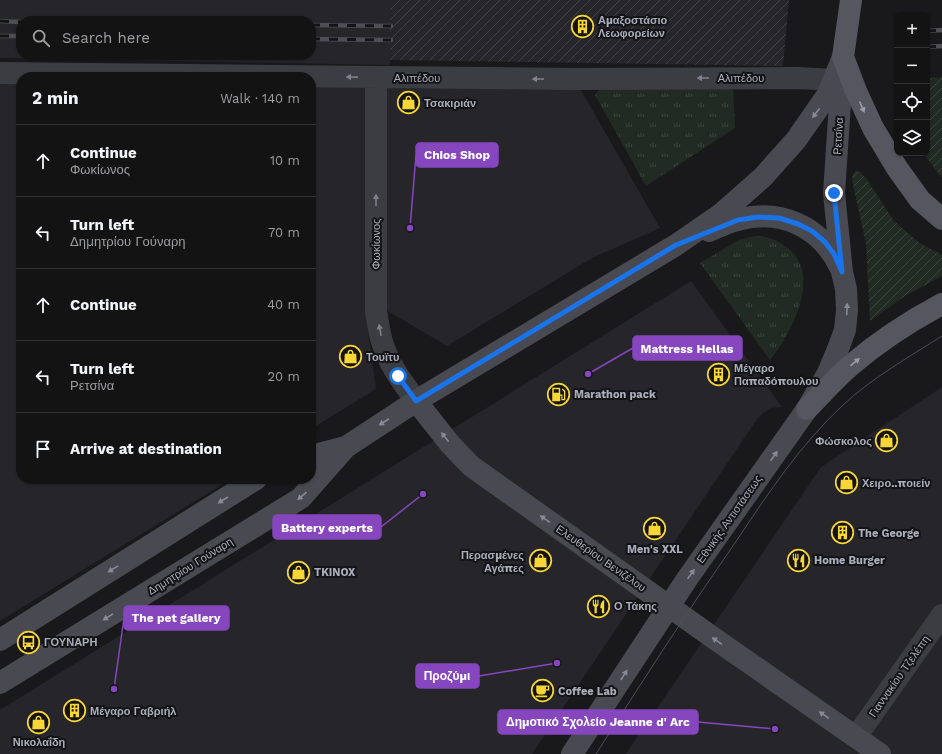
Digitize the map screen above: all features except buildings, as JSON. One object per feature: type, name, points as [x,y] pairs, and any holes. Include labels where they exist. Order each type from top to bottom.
[{"type":"main road","name":"Ρετσίνα","points":[[842,272],[834,193],[843,57],[851,0]]},
{"type":"main road","name":"Δημητρίου Γούναρη","points":[[316,482],[346,447],[416,401],[676,245],[721,214],[763,177],[796,140],[828,94],[835,80],[843,57]]},
{"type":"main road","points":[[843,57],[864,110],[884,147],[920,200],[942,219]]},
{"type":"main road","points":[[676,245],[738,220],[758,217],[779,218],[798,224],[812,231],[825,242],[834,254],[842,272]]},
{"type":"main road","name":"Εθνικής Αντιστάσεως","points":[[572,754],[601,712],[669,606],[807,409],[828,373],[845,330],[847,310],[846,289],[842,272]]},
{"type":"main road","points":[[807,409],[850,366],[870,350],[906,325],[942,304]]},
{"type":"main road","name":"Ελευθερίου Βενιζέλου","points":[[416,401],[450,444],[471,466],[880,754]]},
{"type":"main road","name":"Δημητρίου Γούναρη","points":[[316,455],[346,447]]},
{"type":"main road","points":[[0,640],[248,484]]},
{"type":"main road","name":"Δημητρίου Γούναρη","points":[[0,683],[302,498],[314,484]]},
{"type":"street","name":"Αλιπέδου","points":[[0,74],[16,74]]},
{"type":"street","name":"Αλιπέδου","points":[[316,77],[569,79],[798,78],[835,80]]},
{"type":"street","name":"Φωκίωνος","points":[[376,78],[376,311],[383,344],[389,361],[416,401]]},
{"type":"street","name":"Γιαννακίου Τζελέπη","points":[[856,737],[942,614]]},
{"type":"shaded area","points":[[0,0],[390,0],[390,65],[111,60],[316,60],[316,16],[16,16],[16,58],[0,58]]},
{"type":"shaded area","name":"Αμαξοστάσιο Λεωφορείων","points":[[390,0],[789,0],[783,66],[390,60]]},
{"type":"shaded area","points":[[0,84],[16,84],[16,484],[223,484],[0,621]]},
{"type":"shaded area","points":[[316,84],[366,84],[368,331],[376,389],[316,426]]},
{"type":"shaded area","points":[[385,84],[578,85],[660,228],[592,258],[447,346],[386,310]]},
{"type":"shaded area","points":[[691,281],[782,407],[771,408],[757,419],[532,754],[0,754],[0,710]]},
{"type":"shaded area","points":[[942,387],[942,754],[626,754],[821,467]]},
{"type":"green space","points":[[942,77],[942,178],[925,156],[930,156],[930,78]]},
{"type":"green space","points":[[733,87],[735,128],[646,186],[595,95],[601,88]]},
{"type":"green space","points":[[856,171],[860,172],[866,178],[894,221],[918,242],[942,255],[942,276],[905,296],[870,321],[866,244],[852,180],[853,174]]},
{"type":"green space","points":[[755,236],[773,239],[789,249],[799,260],[803,274],[803,289],[800,305],[794,321],[770,360],[700,263],[739,240]]},
{"type":"tram line","points":[[596,754],[701,593],[799,452],[828,420],[854,395],[891,368],[942,336]]},
{"type":"railway","points":[[0,21],[16,22]]},
{"type":"railway","points":[[316,25],[391,26]]},
{"type":"railway","points":[[930,31],[942,30]]},
{"type":"railway","points":[[0,36],[16,36]]},
{"type":"railway","points":[[316,39],[391,40]]},
{"type":"railway","points":[[930,47],[942,46]]},
{"type":"place","name":"Αμαξοστάσιο Λεωφορείων","points":[[583,26]]},
{"type":"place","name":"Τσακιριάν","points":[[409,103]]},
{"type":"place","name":"Chios Shop","points":[[410,228]]},
{"type":"place","name":"Τουϊτυ","points":[[351,357]]},
{"type":"place","name":"Mattress Hellas","points":[[588,374]]},
{"type":"place","name":"Μέγαρο Παπαδόπουλου","points":[[718,374]]},
{"type":"place","name":"Marathon pack","points":[[559,394]]},
{"type":"place","name":"Φώσκολος","points":[[887,441]]},
{"type":"place","name":"Χειρο..ποιείν","points":[[846,483]]},
{"type":"place","name":"Battery experts","points":[[423,494]]},
{"type":"place","name":"Men's XXL","points":[[655,529]]},
{"type":"place","name":"The George","points":[[842,533]]},
{"type":"place","name":"Home Burger","points":[[798,560]]},
{"type":"place","name":"Περασμένες Αγάπες","points":[[540,561]]},
{"type":"place","name":"TKINOX","points":[[298,572]]},
{"type":"place","name":"Ο Τάκης","points":[[599,606]]},
{"type":"place","name":"ΓΟΥΝΑΡΗ","points":[[29,642]]},
{"type":"place","name":"Προζύμι","points":[[557,663]]},
{"type":"place","name":"The pet gallery","points":[[114,689]]},
{"type":"place","name":"Coffee Lab","points":[[543,691]]},
{"type":"place","name":"Μέγαρο Γαβριήλ","points":[[74,711]]},
{"type":"place","name":"Νικολαΐδη","points":[[39,722]]},
{"type":"place","name":"Δημοτικό Σχολείο Jeanne d' Arc","points":[[775,729]]},
{"type":"route","points":[[398,376],[416,401],[507,348],[676,245],[738,220],[758,217],[779,218],[798,224],[812,231],[825,242],[834,254],[842,272],[834,193]]}]
